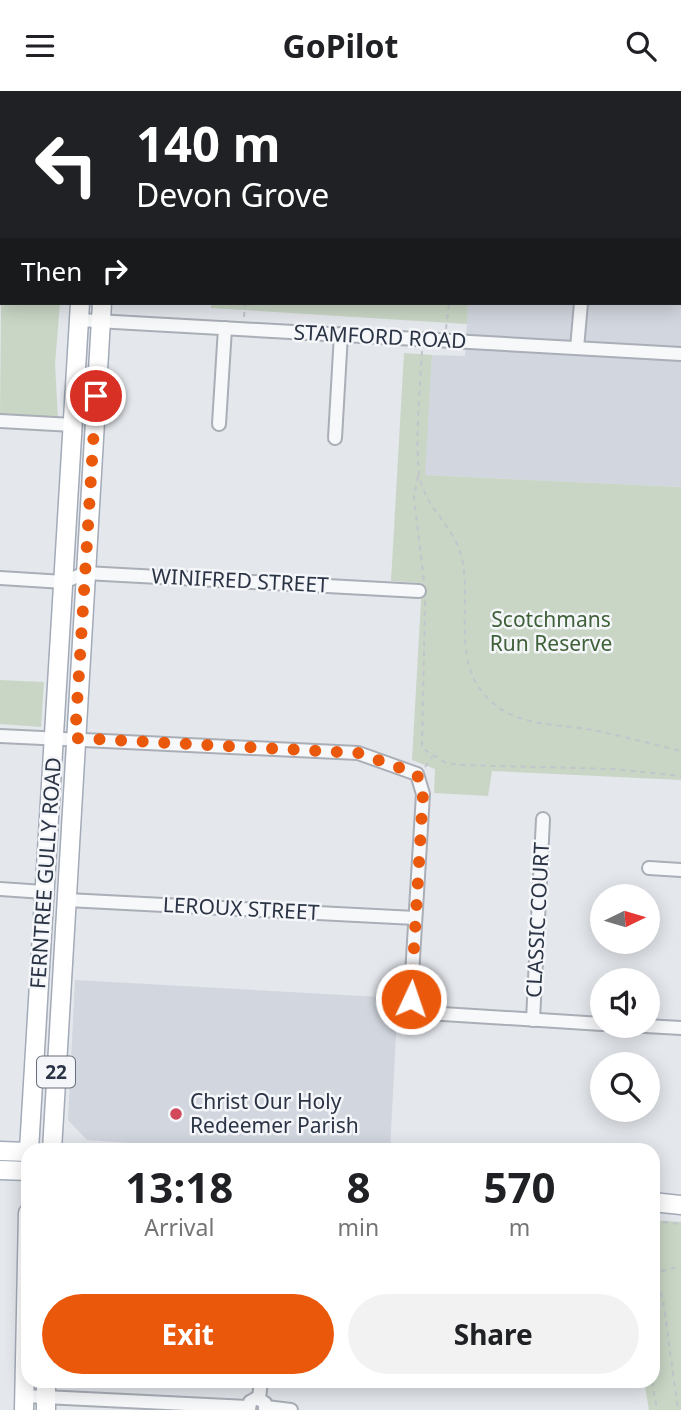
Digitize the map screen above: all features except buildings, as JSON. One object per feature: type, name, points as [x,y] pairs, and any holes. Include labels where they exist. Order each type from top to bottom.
[{"type":"main road","name":"FERNTREE GULLY ROAD","points":[[29,1143],[80,311]]},
{"type":"main road","name":"FERNTREE GULLY ROAD","points":[[52,1143],[101,312]]},
{"type":"main road","points":[[0,1151],[21,1151]]},
{"type":"main road","points":[[0,1170],[21,1171]]},
{"type":"main road","points":[[660,1203],[681,1205]]},
{"type":"street","points":[[578,348],[581,305]]},
{"type":"street","name":"STAMFORD ROAD","points":[[80,311],[225,328],[681,353]]},
{"type":"street","points":[[219,423],[225,328]]},
{"type":"street","points":[[335,438],[341,334]]},
{"type":"street","points":[[0,421],[73,425]]},
{"type":"street","name":"WINIFRED STREET","points":[[64,582],[85,573],[423,593]]},
{"type":"street","points":[[0,578],[64,582]]},
{"type":"street","points":[[0,736],[358,753],[419,777],[423,794],[415,918],[413,1006],[427,1013],[590,1023]]},
{"type":"street","name":"CLASSIC COURT","points":[[533,1020],[543,819]]},
{"type":"street","points":[[649,868],[681,870]]},
{"type":"street","points":[[0,889],[44,892]]},
{"type":"street","name":"LEROUX STREET","points":[[67,899],[415,918]]},
{"type":"street","points":[[660,1027],[681,1028]]},
{"type":"street","points":[[24,1403],[46,1396],[249,1409],[251,1400],[291,1410]]},
{"type":"path","points":[[244,329],[245,305]]},
{"type":"path","points":[[446,340],[449,305]]},
{"type":"path","points":[[422,339],[419,472],[414,498],[421,539],[423,593],[422,748],[432,756],[462,765],[613,769],[681,775]]},
{"type":"path","points":[[419,472],[423,492],[457,545],[464,579],[463,612],[469,667],[482,689],[504,711],[538,722],[593,730],[681,751]]},
{"type":"path","points":[[660,1222],[681,1224]]},
{"type":"path","points":[[660,1271],[681,1266]]},
{"type":"path","points":[[660,1291],[678,1410]]},
{"type":"path","points":[[653,1388],[657,1410]]},
{"type":"shaded area","points":[[468,305],[681,305],[681,487],[424,475],[432,355],[465,356]]},
{"type":"shaded area","points":[[75,980],[398,998],[390,1143],[130,1143],[87,1140],[68,1120]]},
{"type":"green space","points":[[1,305],[60,305],[55,364],[58,418],[0,414]]},
{"type":"green space","points":[[211,305],[468,305],[467,324],[211,308]]},
{"type":"green space","name":"Scotchmans Run Reserve","points":[[404,353],[432,355],[425,475],[681,487],[681,780],[492,771],[488,796],[434,793],[435,769],[412,760],[422,583],[391,581]]},
{"type":"green space","points":[[0,680],[44,682],[41,727],[0,724]]},
{"type":"green space","points":[[660,1220],[681,1222],[681,1410],[649,1410],[645,1388],[660,1388]]},
{"type":"place","name":"Christ Our Holy Redeemer Parish","points":[[176,1114]]},
{"type":"route","points":[[96,396],[75,738],[358,753],[417,774],[423,786],[423,794],[411,999]]}]
